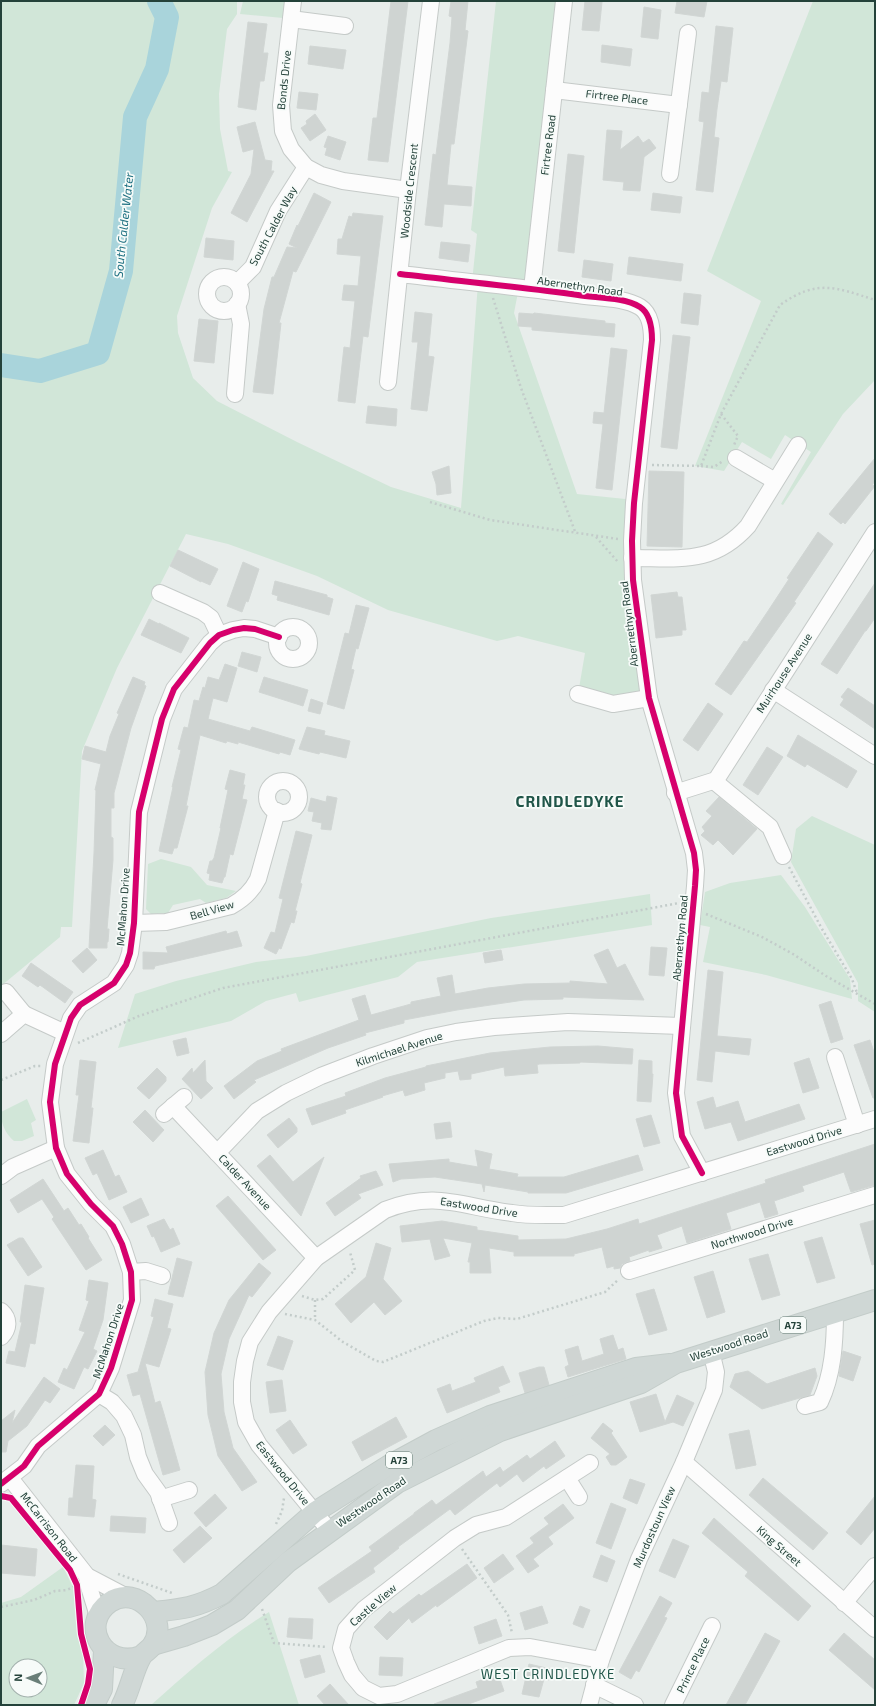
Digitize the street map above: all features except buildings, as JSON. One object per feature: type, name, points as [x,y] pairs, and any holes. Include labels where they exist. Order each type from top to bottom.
[{"type":"main road","name":"Westwood Road","points":[[147,1650],[212,1625],[237,1610],[288,1562],[397,1483],[500,1430],[641,1383],[676,1363],[875,1300]]},
{"type":"main road","name":"Westwood Road","points":[[153,1612],[187,1608],[204,1603],[222,1594],[315,1512],[388,1466],[436,1440],[490,1416],[636,1368],[676,1363]]},
{"type":"main road","points":[[94,1705],[102,1689],[104,1650],[99,1643],[96,1634],[98,1616],[103,1608],[110,1602],[127,1597],[141,1601],[153,1612],[158,1628],[156,1637],[147,1650],[122,1705]]},
{"type":"main road","name":"A73","points":[[104,1650],[109,1654],[122,1659],[135,1658],[147,1650]]},
{"type":"street","name":"Bonds Drive","points":[[293,1],[281,105],[283,131],[291,149],[306,166],[321,175],[342,181],[408,190]]},
{"type":"street","name":"Woodside Crescent","points":[[388,382],[408,190],[431,1]]},
{"type":"street","name":"Firtree Road","points":[[532,289],[564,1]]},
{"type":"street","points":[[291,19],[345,26]]},
{"type":"street","points":[[670,174],[688,33]]},
{"type":"street","name":"Firtree Place","points":[[554,90],[679,105]]},
{"type":"street","name":"South Calder Way","points":[[237,283],[252,267],[278,210],[306,166]]},
{"type":"street","name":"Abernethyn Road","points":[[400,274],[532,289],[626,302],[642,308],[648,315],[652,327],[652,340],[638,465],[632,541],[633,580],[649,698],[694,853],[696,870],[689,965],[681,1026],[676,1093],[682,1136],[702,1173]]},
{"type":"street","points":[[235,394],[241,324],[237,304],[241,294],[237,283],[228,278],[218,278],[210,285],[208,295],[212,305],[221,310],[227,310],[237,304]]},
{"type":"street","points":[[632,558],[698,557],[711,554],[738,538],[748,526],[798,445]]},
{"type":"street","points":[[733,455],[775,481]]},
{"type":"street","name":"Muirhouse Avenue","points":[[714,781],[875,532]]},
{"type":"street","points":[[160,593],[203,612],[211,618],[219,635]]},
{"type":"street","name":"McMahon Drive","points":[[5,1481],[24,1466],[38,1446],[99,1394],[111,1368],[132,1300],[132,1272],[128,1258],[113,1226],[91,1204],[67,1174],[56,1148],[50,1102],[58,1058],[71,1018],[80,1005],[114,983],[121,975],[130,953],[134,924],[139,812],[162,719],[174,689],[210,643],[219,635],[233,630],[255,628],[279,637]]},
{"type":"street","points":[[773,690],[875,756]]},
{"type":"street","points":[[578,694],[613,704],[649,698]]},
{"type":"street","points":[[676,793],[714,781],[770,827],[783,856]]},
{"type":"street","name":"Bell View","points":[[134,924],[166,922],[231,906],[240,901],[254,888],[258,879],[277,811]]},
{"type":"street","points":[[6,992],[24,1014],[65,1033]]},
{"type":"street","points":[[1,1034],[24,1014]]},
{"type":"street","name":"Kilmichael Avenue","points":[[217,1153],[257,1110],[286,1093],[321,1076],[373,1056],[427,1038],[456,1032],[494,1027],[568,1022],[681,1026]]},
{"type":"street","points":[[835,1057],[857,1125]]},
{"type":"street","name":"Calder Avenue","points":[[174,1106],[316,1258]]},
{"type":"street","name":"Eastwood Drive","points":[[330,1531],[259,1445],[246,1422],[242,1396],[245,1361],[250,1342],[269,1312],[316,1258],[385,1210],[414,1201],[444,1200],[511,1213],[564,1215],[875,1119]]},
{"type":"street","points":[[1,1176],[13,1167],[56,1148]]},
{"type":"street","name":"Northwood Drive","points":[[629,1271],[875,1195]]},
{"type":"street","points":[[132,1272],[146,1271],[162,1276]]},
{"type":"street","points":[[1,1311],[6,1316],[8,1322],[5,1332],[1,1337]]},
{"type":"street","points":[[805,1406],[820,1402],[825,1393],[835,1336],[835,1312]]},
{"type":"street","name":"Murdostoun View","points":[[590,1705],[601,1660],[639,1559],[684,1462],[714,1390],[716,1372],[711,1351]]},
{"type":"street","points":[[99,1394],[112,1402],[124,1416],[133,1435],[140,1463],[160,1499],[169,1523]]},
{"type":"street","name":"King Street","points":[[684,1462],[875,1629]]},
{"type":"street","name":"Castle View","points":[[341,1648],[346,1629],[364,1609],[455,1538],[476,1525],[506,1517],[590,1463]]},
{"type":"street","points":[[567,1478],[579,1498]]},
{"type":"street","name":"McCarrison Road","points":[[5,1481],[79,1583],[88,1587],[98,1616]]},
{"type":"street","points":[[160,1499],[189,1490]]},
{"type":"street","points":[[844,1603],[875,1566]]},
{"type":"street","name":"McCarrison Road","points":[[79,1583],[127,1597]]},
{"type":"street","name":"Prince Place","points":[[673,1705],[712,1626]]},
{"type":"street","points":[[341,1648],[352,1675],[363,1688],[379,1696],[397,1694],[509,1648],[530,1647],[601,1660]]},
{"type":"street","points":[[594,1685],[635,1705]]},
{"type":"path","points":[[489,284],[521,388],[576,534]]},
{"type":"path","points":[[701,466],[721,414],[780,305],[797,294],[816,288],[832,287],[875,300]]},
{"type":"path","points":[[638,465],[714,467],[733,455],[738,436],[721,414]]},
{"type":"path","points":[[430,502],[490,520],[596,537],[632,541]]},
{"type":"path","points":[[596,537],[633,580]]},
{"type":"path","points":[[793,874],[822,929],[852,979],[858,993]]},
{"type":"path","points":[[1,1080],[58,1058],[139,1016],[223,988],[694,904],[713,918],[762,937],[793,954],[826,976],[875,1004]]},
{"type":"path","points":[[287,1291],[315,1300],[323,1299],[355,1270],[346,1236]]},
{"type":"path","points":[[269,1312],[315,1320],[343,1342],[376,1362],[383,1362],[484,1321],[498,1318],[517,1319],[605,1292],[629,1271]]},
{"type":"path","points":[[315,1300],[315,1320]]},
{"type":"path","points":[[271,1528],[277,1523],[282,1511],[285,1500],[283,1495]]},
{"type":"path","points":[[455,1538],[508,1614],[516,1647]]},
{"type":"path","points":[[112,1572],[174,1593]]},
{"type":"path","points":[[1,1607],[34,1600],[55,1590],[67,1590],[79,1583]]},
{"type":"path","points":[[260,1602],[274,1643],[341,1648]]},
{"type":"green space","points":[[1,1],[237,1],[237,14],[227,29],[219,94],[220,129],[228,171],[232,172],[212,208],[177,316],[178,333],[193,378],[217,401],[297,442],[391,487],[461,508],[478,283],[472,282],[477,234],[471,230],[496,1],[564,1],[532,289],[519,287],[514,313],[577,494],[635,500],[649,698],[578,694],[585,653],[518,636],[497,641],[388,610],[317,576],[228,544],[186,534],[117,668],[82,751],[72,927],[61,927],[60,937],[1,986]]},
{"type":"green space","points":[[243,1],[285,1],[283,18],[240,14]]},
{"type":"green space","points":[[813,1],[875,1],[875,380],[843,414],[783,505],[781,504],[811,452],[785,435],[771,459],[742,442],[724,471],[695,466],[761,301],[707,271]]},
{"type":"green space","points":[[812,816],[875,845],[875,1012],[858,1001],[858,983],[791,862],[796,829]]},
{"type":"green space","points":[[161,859],[191,867],[207,885],[236,891],[226,898],[206,903],[200,899],[173,905],[168,913],[151,914],[146,909],[148,864]]},
{"type":"green space","points":[[781,875],[805,907],[850,979],[852,999],[766,975],[703,962],[710,927],[700,925],[705,892],[730,883]]},
{"type":"green space","points":[[650,894],[652,925],[417,962],[398,977],[299,1002],[296,993],[266,1001],[231,1021],[118,1048],[135,994],[176,981],[256,962],[306,956],[491,918]]},
{"type":"green space","points":[[27,1099],[36,1120],[31,1123],[34,1136],[22,1141],[14,1141],[4,1128],[1,1112]]},
{"type":"green space","points":[[63,1567],[73,1587],[77,1636],[83,1653],[84,1683],[74,1705],[1,1705],[1,1603],[21,1597]]},
{"type":"green space","points":[[269,1612],[299,1705],[151,1705],[223,1644]]},
{"type":"waterway","name":"South Calder Water","points":[[1,365],[40,371],[98,353],[121,271],[135,117],[157,69],[167,17],[159,1]]},
{"type":"cycle path","points":[[400,274],[610,298],[626,301],[640,307],[649,318],[652,331],[652,340],[634,503],[632,541],[633,580],[649,698],[694,853],[696,870],[676,1093],[682,1136],[702,1173]]},
{"type":"cycle path","points":[[1,1484],[24,1466],[38,1446],[99,1394],[111,1368],[132,1300],[131,1272],[122,1244],[113,1226],[91,1204],[67,1174],[56,1148],[50,1102],[55,1064],[71,1018],[80,1005],[114,983],[126,965],[130,953],[134,923],[139,812],[162,719],[174,689],[210,643],[219,635],[244,628],[255,629],[279,637]]},
{"type":"cycle path","points":[[1,1496],[11,1498],[70,1570],[77,1585],[81,1634],[90,1669],[88,1684],[81,1705]]},
{"type":"district","name":"CRINDLEDYKE","points":[[570,802]]},
{"type":"district","name":"WEST CRINDLEDYKE","points":[[548,1674]]}]
